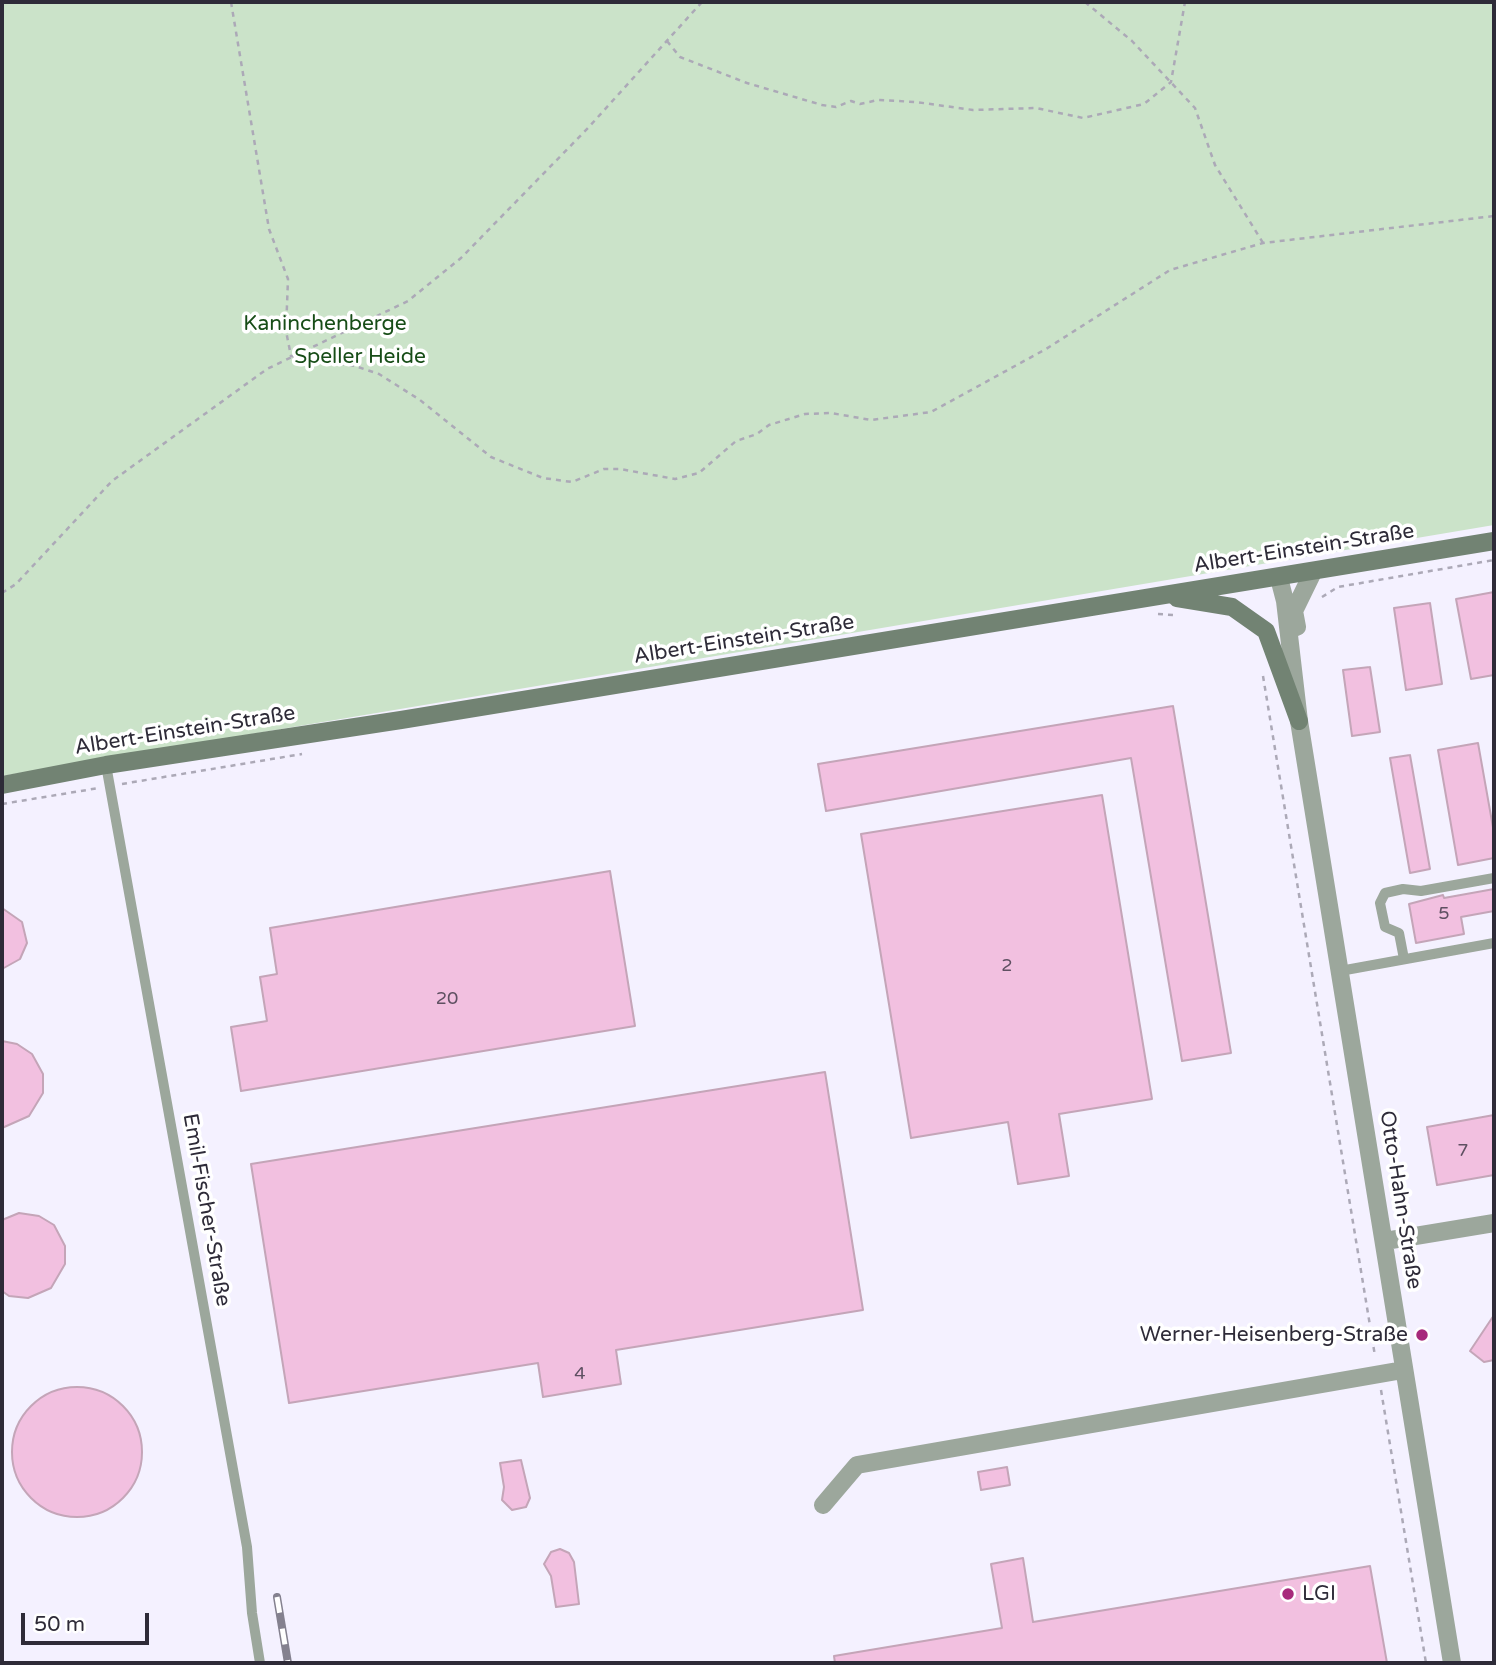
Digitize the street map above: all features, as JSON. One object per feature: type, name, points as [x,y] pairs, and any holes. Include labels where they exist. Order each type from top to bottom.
[{"type":"main road","name":"Albert-Einstein-Straße","points":[[2,785],[106,765],[401,720],[1494,541]]},
{"type":"main road","points":[[1160,595],[1232,607],[1266,631],[1299,721]]},
{"type":"street","name":"Otto-Hahn-Straße","points":[[1303,744],[1309,717],[1294,611],[1313,572]]},
{"type":"street","name":"Otto-Hahn-Straße","points":[[1279,578],[1285,601],[1299,721],[1452,1663]]},
{"type":"street","points":[[1385,1241],[1494,1223]]},
{"type":"street","points":[[823,1505],[857,1465],[1403,1370]]},
{"type":"lane","name":"Emil-Fischer-Straße","points":[[106,765],[247,1547],[252,1613],[260,1663]]},
{"type":"lane","points":[[1404,959],[1399,933],[1385,927],[1380,904],[1385,893],[1402,889],[1421,891],[1494,878]]},
{"type":"lane","points":[[1340,971],[1494,943]]},
{"type":"path","points":[[231,2],[269,229],[288,279],[286,331],[291,356]]},
{"type":"path","points":[[2,593],[16,584],[112,481],[267,369],[408,301],[461,258],[588,128],[702,2]]},
{"type":"path","points":[[1085,2],[1132,41],[1195,107],[1215,165],[1263,243]]},
{"type":"path","points":[[667,41],[680,57],[702,66],[747,83],[836,107],[851,101],[860,104],[878,100],[973,110],[1036,108],[1083,118],[1144,104],[1171,82],[1185,2]]},
{"type":"path","points":[[291,356],[355,366],[379,374],[420,400],[491,457],[543,478],[572,482],[604,469],[620,469],[675,479],[699,473],[736,441],[757,434],[769,425],[805,414],[831,413],[872,420],[931,412],[1046,349],[1170,270],[1263,243],[1494,216]]},
{"type":"path","points":[[1261,667],[1426,1663]]},
{"type":"green space","name":"Kaninchenberge","points":[[2,2],[1494,2],[1494,525],[2,776]]},
{"type":"building","points":[[1494,592],[1494,675],[1471,679],[1456,599]]},
{"type":"building","points":[[1430,603],[1442,684],[1406,690],[1394,608]]},
{"type":"building","points":[[1370,667],[1380,732],[1352,736],[1343,670]]},
{"type":"building","points":[[1173,706],[1231,1053],[1182,1061],[1131,758],[826,811],[818,764]]},
{"type":"building","points":[[1478,743],[1494,833],[1494,858],[1458,865],[1438,750]]},
{"type":"building","points":[[1410,755],[1430,869],[1410,873],[1390,758]]},
{"type":"building","points":[[1102,795],[1152,1099],[1059,1114],[1069,1176],[1018,1184],[1008,1122],[911,1138],[861,834]]},
{"type":"building","points":[[610,871],[635,1026],[241,1091],[231,1027],[267,1021],[260,977],[277,974],[270,928]]},
{"type":"building","points":[[1494,889],[1494,911],[1461,917],[1464,934],[1416,943],[1409,904],[1443,895],[1444,898]]},
{"type":"building","points":[[2,908],[22,922],[27,943],[20,959],[2,969]]},
{"type":"building","points":[[2,1041],[17,1044],[32,1054],[43,1074],[43,1093],[29,1116],[2,1128]]},
{"type":"building","points":[[825,1072],[863,1310],[616,1350],[621,1384],[543,1397],[538,1363],[289,1403],[251,1164]]},
{"type":"building","points":[[1494,1115],[1494,1175],[1437,1185],[1427,1127]]},
{"type":"building","points":[[19,1213],[39,1216],[54,1225],[65,1246],[65,1264],[51,1288],[28,1298],[9,1296],[2,1291],[2,1220]]},
{"type":"building","points":[[1494,1315],[1494,1360],[1484,1362],[1470,1351]]},
{"type":"building","points":[[77,1387],[102,1392],[123,1406],[137,1427],[142,1452],[137,1477],[123,1498],[102,1512],[77,1517],[52,1512],[31,1498],[17,1477],[12,1452],[17,1427],[31,1406],[52,1392]]},
{"type":"building","points":[[521,1460],[530,1498],[526,1507],[512,1510],[502,1500],[504,1487],[500,1463]]},
{"type":"building","points":[[1007,1467],[1010,1485],[981,1490],[978,1472]]},
{"type":"building","points":[[560,1549],[569,1553],[574,1562],[579,1604],[556,1607],[551,1576],[544,1564],[551,1552]]},
{"type":"building","name":"LGI","points":[[1023,1558],[1033,1622],[1370,1566],[1387,1663],[835,1663],[834,1656],[1002,1628],[991,1564]]},
{"type":"railway","points":[[277,1597],[288,1663]]},
{"type":"place","name":"Werner-Heisenberg-Straße","points":[[1422,1335]]},
{"type":"place","name":"LGI","points":[[1288,1594]]},
{"type":"park label","name":"Speller Heide","points":[[360,357]]}]
